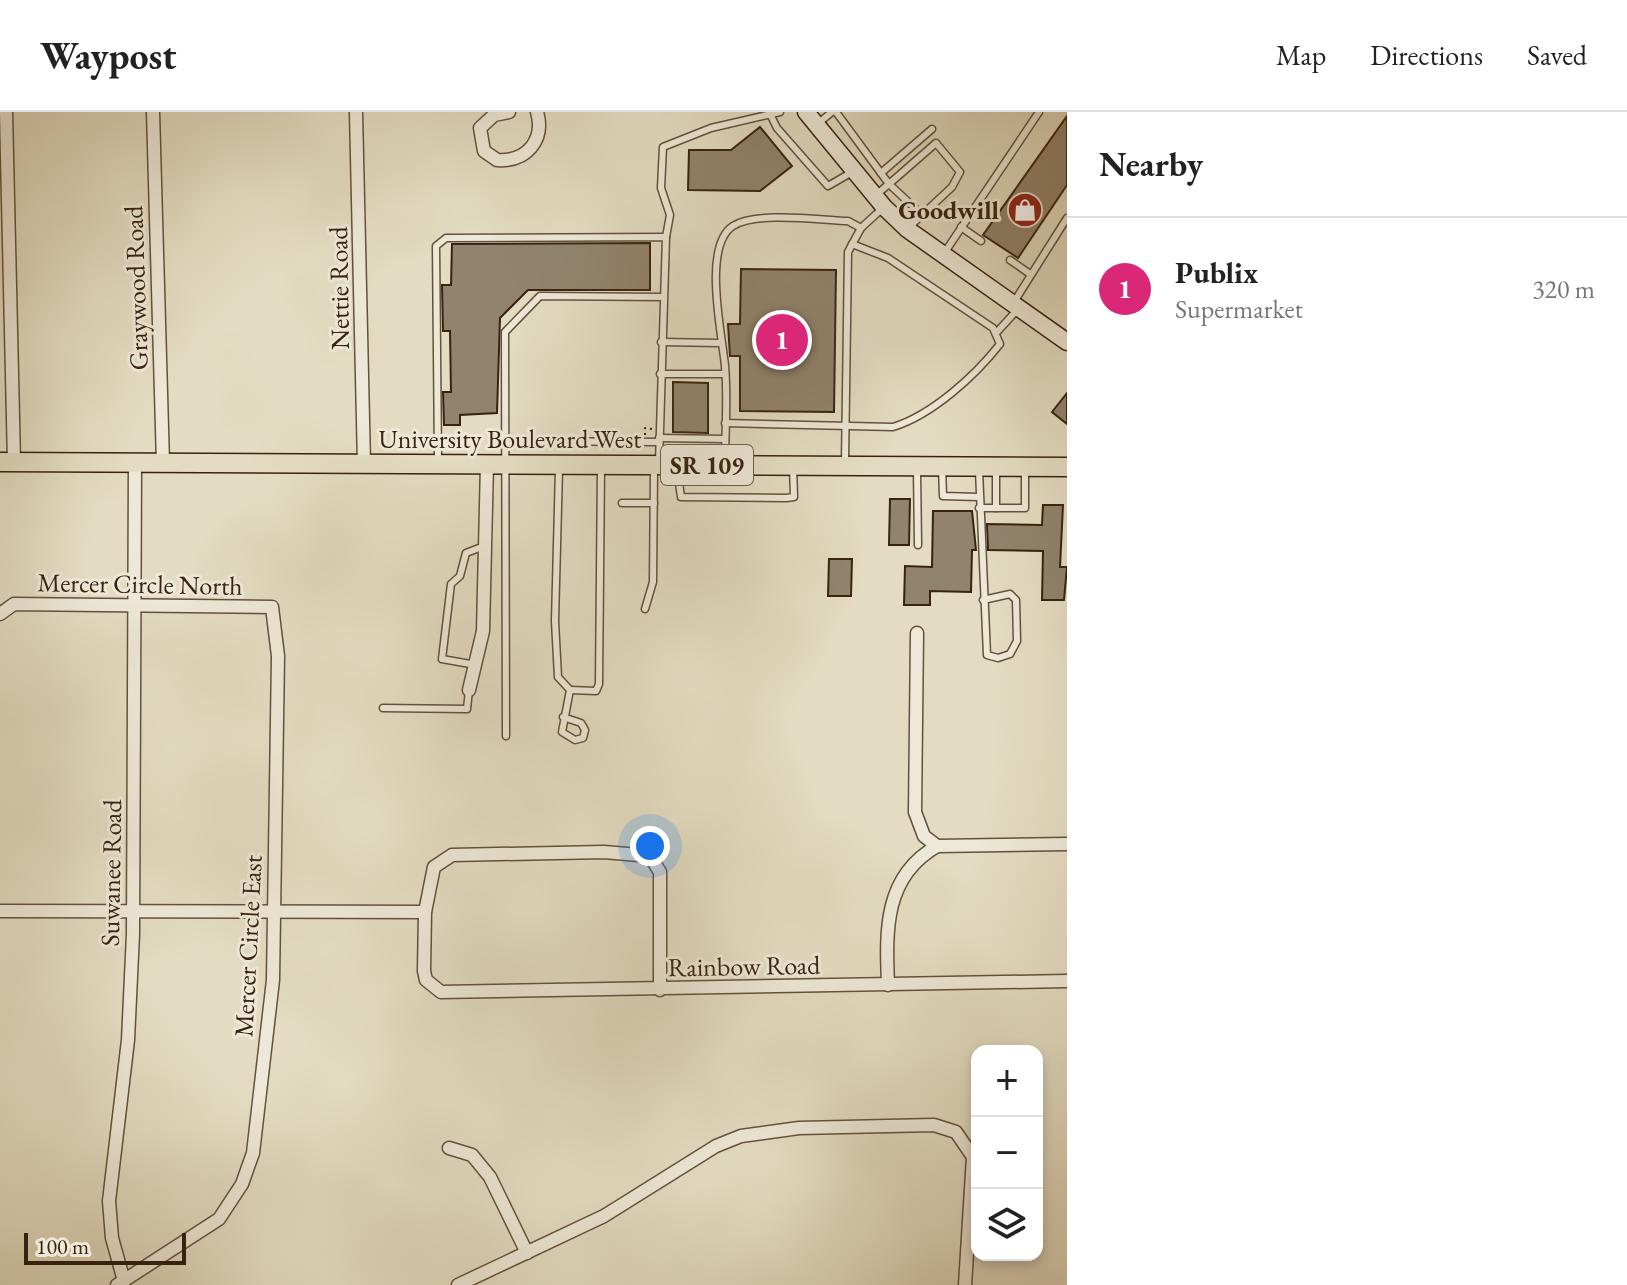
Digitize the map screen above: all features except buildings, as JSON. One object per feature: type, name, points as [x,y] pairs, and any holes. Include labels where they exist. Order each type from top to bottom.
[{"type":"main road","points":[[811,118],[879,202],[907,229],[1067,341]]},
{"type":"main road","name":"University Boulevard West","points":[[7,462],[1067,467]]},
{"type":"street","points":[[6,112],[7,462]]},
{"type":"street","name":"Graywood Road","points":[[153,112],[163,463]]},
{"type":"street","name":"Nettie Road","points":[[356,112],[364,464]]},
{"type":"street","points":[[509,112],[494,115],[480,128],[484,151],[497,160],[518,157],[530,150],[539,132],[537,112]]},
{"type":"street","name":"Suwanee Road","points":[[120,1283],[109,1201],[128,1040],[132,912],[135,463]]},
{"type":"street","points":[[469,690],[483,631],[487,545],[496,464]]},
{"type":"street","name":"Mercer Circle North","points":[[4,610],[134,605],[272,607]]},
{"type":"street","name":"Mercer Circle East","points":[[120,1283],[219,1219],[235,1200],[249,1169],[273,980],[278,656],[272,607]]},
{"type":"street","points":[[917,633],[915,812],[924,836],[937,846]]},
{"type":"street","points":[[888,985],[889,909],[921,858],[937,846],[1067,844]]},
{"type":"street","points":[[0,911],[425,912],[434,867],[452,855],[604,852],[650,856],[660,872],[660,990]]},
{"type":"street","name":"Rainbow Road","points":[[425,912],[426,980],[441,992],[1067,981]]},
{"type":"street","points":[[458,1285],[604,1216],[716,1146],[741,1136],[799,1128],[934,1125],[947,1127],[964,1139],[973,1157],[965,1285]]},
{"type":"street","points":[[449,1148],[472,1155],[490,1177],[527,1253]]},
{"type":"lane","points":[[780,112],[711,128],[663,147],[661,188],[670,215],[663,297],[659,440],[664,465],[681,497],[794,497],[793,466]]},
{"type":"lane","points":[[811,118],[834,112],[889,184],[920,213]]},
{"type":"lane","points":[[943,256],[1039,112]]},
{"type":"lane","points":[[771,116],[777,128],[828,186],[854,171]]},
{"type":"lane","points":[[881,173],[932,129]]},
{"type":"lane","points":[[845,466],[848,252],[889,184],[936,143],[960,172],[952,187],[920,213],[907,229]]},
{"type":"lane","points":[[997,332],[1067,218]]},
{"type":"lane","points":[[725,466],[725,374],[719,343],[717,269],[719,242],[731,227],[747,219],[848,221],[861,228]]},
{"type":"lane","points":[[961,227],[981,241]]},
{"type":"lane","points":[[438,464],[436,246],[446,238],[666,237]]},
{"type":"lane","points":[[725,423],[846,424],[855,428],[893,427],[907,423],[967,378],[1000,344],[997,332],[888,258],[852,244]]},
{"type":"lane","points":[[1010,260],[1030,274]]},
{"type":"lane","points":[[506,736],[496,464],[504,441],[505,332],[540,296],[663,297]]},
{"type":"lane","points":[[661,342],[719,343]]},
{"type":"lane","points":[[660,374],[725,374]]},
{"type":"lane","points":[[504,441],[725,439]]},
{"type":"lane","points":[[559,465],[558,677],[570,690],[596,691],[599,684],[601,465]]},
{"type":"lane","points":[[645,609],[653,582],[654,503],[664,465]]},
{"type":"lane","points":[[917,466],[918,545]]},
{"type":"lane","points":[[942,466],[943,496],[979,497]]},
{"type":"lane","points":[[983,600],[1010,594],[1016,600],[1017,641],[1010,654],[998,658],[987,655],[983,600],[979,497],[988,466]]},
{"type":"lane","points":[[988,466],[996,508]]},
{"type":"lane","points":[[979,508],[1025,508],[1025,467]]},
{"type":"lane","points":[[622,503],[654,503]]},
{"type":"lane","points":[[476,665],[442,659],[451,584],[460,576],[466,553],[487,545]]},
{"type":"lane","points":[[383,708],[467,709],[469,690]]},
{"type":"lane","points":[[563,717],[570,690]]},
{"type":"path","points":[[645,436],[645,428],[653,429]]},
{"type":"place","name":"Goodwill","points":[[1025,210]]},
{"type":"place","name":"Publix","points":[[782,340]]}]
